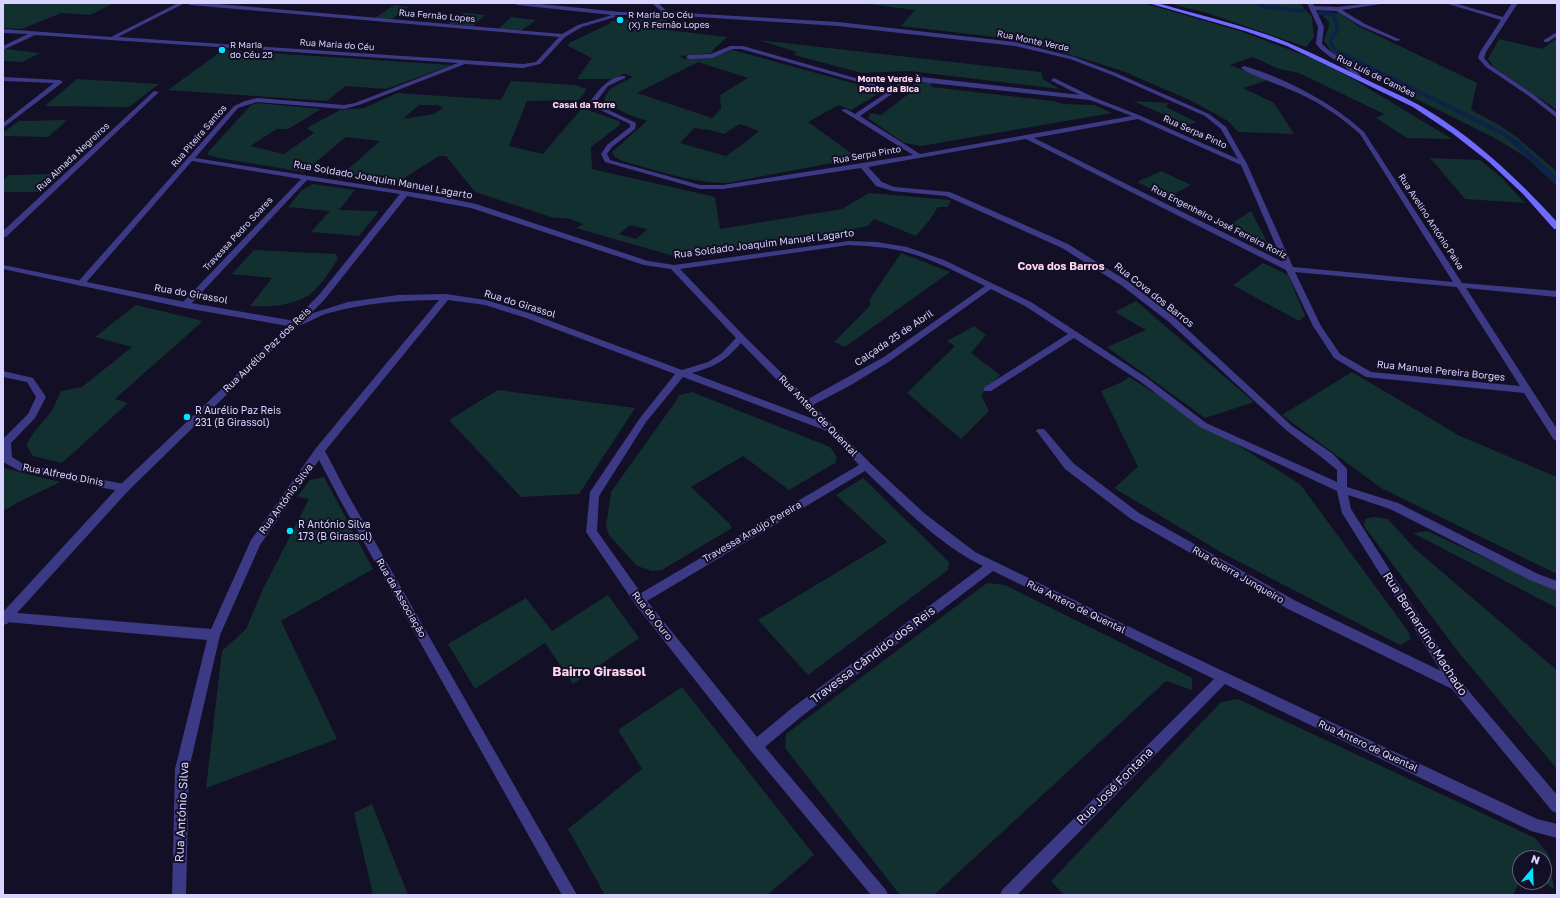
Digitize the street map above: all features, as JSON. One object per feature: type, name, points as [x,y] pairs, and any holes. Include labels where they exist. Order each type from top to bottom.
[{"type":"main road","name":"Rua Luís de Camões","points":[[1151,3],[1278,40],[1309,53],[1415,106],[1455,131],[1498,164],[1531,196],[1557,226]]},
{"type":"street","points":[[110,38],[182,3]]},
{"type":"street","name":"Rua Fernão Lopes","points":[[190,3],[563,36]]},
{"type":"street","points":[[517,3],[620,14]]},
{"type":"street","points":[[655,3],[667,13]]},
{"type":"street","points":[[1312,6],[1337,9],[1384,3]]},
{"type":"street","points":[[1448,3],[1503,19]]},
{"type":"street","points":[[1515,3],[1503,19],[1483,52],[1481,58],[1488,66],[1531,95],[1557,116]]},
{"type":"street","points":[[1312,6],[1321,27],[1319,44],[1324,50],[1356,71],[1360,79]]},
{"type":"street","points":[[1337,9],[1363,25],[1398,40]]},
{"type":"street","name":"Rua Monte Verde","points":[[620,14],[667,13],[838,24],[1015,44],[1072,58],[1114,74],[1207,116],[1224,128],[1244,164],[1281,250],[1291,269]]},
{"type":"street","name":"Rua Maria do Céu","points":[[3,31],[523,66],[538,63],[563,36],[580,26],[620,14]]},
{"type":"street","points":[[3,48],[35,33]]},
{"type":"street","points":[[1546,41],[1557,34]]},
{"type":"street","points":[[689,57],[712,56],[732,47],[741,47],[878,86],[891,93]]},
{"type":"street","name":"Rua Piteira Santos","points":[[80,284],[232,110],[247,102],[257,100],[344,107],[357,104],[407,84],[467,63]]},
{"type":"street","name":"Rua Avelino António Paiva","points":[[1244,68],[1323,103],[1348,120],[1362,133],[1557,437]]},
{"type":"street","name":"Rua Serpa Pinto","points":[[622,77],[606,85],[593,102],[596,106],[633,123],[633,128],[609,146],[604,154],[607,161],[700,187],[723,187],[864,166],[918,155],[1139,117]]},
{"type":"street","points":[[859,81],[898,78],[921,79],[1091,98]]},
{"type":"street","points":[[3,79],[60,82],[3,126]]},
{"type":"street","points":[[856,116],[910,79]]},
{"type":"street","name":"Rua Serpa Pinto","points":[[1054,80],[1091,98],[1139,117],[1244,164]]},
{"type":"street","name":"Rua Almada Negreiros","points":[[3,235],[156,92]]},
{"type":"street","points":[[844,110],[918,155]]},
{"type":"street","name":"Rua Engenheiro José Ferreira Roriz","points":[[1027,137],[1291,269],[1557,294]]},
{"type":"street","name":"Rua Soldado Joaquim Manuel Lagarto","points":[[190,159],[405,193],[473,206],[647,263],[674,267],[849,243],[877,244],[904,249],[941,262],[1028,304],[1144,380],[1203,425],[1342,489],[1394,506],[1534,577],[1557,586]]},
{"type":"street","name":"Rua Cova dos Barros","points":[[864,166],[878,184],[893,189],[947,194],[1065,246],[1124,283],[1172,320],[1289,428],[1329,457],[1342,469],[1342,489]]},
{"type":"street","name":"Travessa Pedro Soares","points":[[185,305],[306,177]]},
{"type":"street","name":"Rua Aurélio Paz dos Reis","points":[[4,619],[124,488],[322,297],[405,193]]},
{"type":"street","name":"Rua do Girassol","points":[[3,267],[185,305],[295,324],[321,312],[348,305],[398,298],[446,298],[486,303],[529,316],[680,374],[830,429]]},
{"type":"street","name":"Rua Antero de Quental","points":[[674,267],[866,466],[920,516],[971,555],[991,566],[1536,826],[1557,831]]},
{"type":"street","name":"Rua Manuel Pereira Borges","points":[[1291,269],[1317,326],[1336,356],[1369,375],[1526,390]]},
{"type":"street","name":"Calçada 25 de Abril","points":[[807,404],[829,393],[887,358],[991,286]]},
{"type":"street","points":[[320,451],[446,298]]},
{"type":"street","points":[[988,389],[1075,334]]},
{"type":"street","points":[[680,374],[711,364],[724,356],[741,338]]},
{"type":"street","name":"Rua Alfredo Dinis","points":[[3,374],[30,380],[41,397],[32,416],[6,442],[7,459],[20,467],[124,488]]},
{"type":"street","name":"Rua do Ouro","points":[[680,374],[643,420],[594,495],[591,532],[639,600],[756,746],[881,895]]},
{"type":"street","name":"Rua Guerra Junqueiro","points":[[1041,431],[1069,466],[1135,516],[1292,605],[1457,686]]},
{"type":"street","name":"Rua António Silva","points":[[179,895],[182,768],[214,635],[254,543],[320,451]]},
{"type":"street","name":"Rua da Associação","points":[[320,451],[342,495],[570,895]]},
{"type":"street","name":"Travessa Araújo Pereira","points":[[639,600],[866,466]]},
{"type":"street","name":"Rua Bernardino Machado","points":[[1342,489],[1346,510],[1457,686],[1557,806]]},
{"type":"street","name":"Travessa Cândido dos Reis","points":[[756,746],[797,712],[991,566]]},
{"type":"street","points":[[4,619],[214,635]]},
{"type":"street","name":"Rua José Fontana","points":[[1006,895],[1224,677]]},
{"type":"green space","points":[[3,3],[114,3],[90,15],[61,13],[22,29],[3,28]]},
{"type":"green space","points":[[860,3],[1143,3],[1243,32],[1314,59],[1353,79],[1452,139],[1407,138],[1376,118],[1384,114],[1299,73],[1279,69],[1253,57],[1230,65],[1268,80],[1243,88],[1274,103],[1294,134],[1238,132],[1228,121],[1192,101],[1125,72],[1085,59],[1012,39],[901,26],[915,10]]},
{"type":"green space","points":[[1168,3],[1301,3],[1312,17],[1314,37],[1306,47],[1210,14]]},
{"type":"green space","points":[[394,5],[408,7],[392,19],[375,18]]},
{"type":"green space","points":[[1319,12],[1340,14],[1360,27],[1477,83],[1471,110],[1496,123],[1518,138],[1557,172],[1557,186],[1526,157],[1493,137],[1392,87],[1333,53],[1324,41],[1329,22]]},
{"type":"green space","points":[[464,13],[485,15],[473,26],[448,24]]},
{"type":"green space","points":[[671,15],[658,29],[727,37],[714,49],[712,53],[681,56],[683,59],[726,53],[733,50],[874,89],[878,94],[851,110],[839,105],[808,122],[858,158],[727,183],[700,181],[622,161],[615,157],[612,152],[647,121],[627,114],[604,102],[605,97],[611,89],[633,77],[625,74],[610,79],[577,79],[592,58],[568,46],[569,43],[609,24],[611,21]],"holes":[[[698,62],[748,78],[720,95],[721,109],[712,118],[637,93]],[[740,124],[759,131],[726,156],[680,143],[694,128],[724,134]]]},
{"type":"green space","points":[[511,17],[536,20],[522,30],[499,29]]},
{"type":"green space","points":[[1557,38],[1557,110],[1494,67],[1488,59],[1499,39],[1542,49]]},
{"type":"green space","points":[[758,40],[1041,72],[1043,79],[1060,89],[909,71],[862,73],[794,55],[797,52]]},
{"type":"green space","points":[[6,49],[40,53],[22,62],[3,61],[3,50]]},
{"type":"green space","points":[[223,50],[452,65],[386,89],[345,86],[327,101],[168,90]]},
{"type":"green space","points":[[77,79],[159,84],[129,107],[45,106]]},
{"type":"green space","points":[[511,81],[575,85],[587,89],[579,100],[527,101],[509,146],[543,154],[582,108],[619,121],[620,125],[591,147],[592,169],[715,197],[720,229],[842,209],[869,193],[951,200],[948,207],[938,207],[929,221],[916,236],[874,219],[868,226],[828,234],[677,257],[576,228],[584,224],[567,218],[554,218],[475,192],[446,156],[439,156],[396,183],[339,177],[380,141],[346,137],[304,172],[208,155],[208,152],[251,105],[257,103],[321,109],[288,129],[277,129],[250,146],[284,154],[314,133],[307,128],[340,110],[364,108],[397,93],[501,100]],"holes":[[[419,105],[438,105],[443,108],[434,114],[403,119]],[[630,225],[646,229],[647,230],[636,239],[619,234]]]},
{"type":"green space","points":[[917,83],[931,83],[931,87],[1053,101],[1063,104],[1094,105],[1112,113],[921,146],[904,143],[868,118],[871,113],[881,115],[915,89],[910,86]]},
{"type":"green space","points":[[1133,101],[1169,103],[1166,107],[1196,122],[1187,125]]},
{"type":"green space","points":[[67,120],[48,137],[3,136],[3,133],[19,121]]},
{"type":"green space","points":[[1430,158],[1480,160],[1501,177],[1525,203],[1465,199]]},
{"type":"green space","points":[[1161,171],[1191,185],[1169,197],[1137,182]]},
{"type":"green space","points":[[60,174],[39,192],[3,192],[3,180],[9,175]]},
{"type":"green space","points":[[313,184],[355,190],[339,210],[379,211],[359,236],[311,232],[330,211],[288,207],[302,190]]},
{"type":"green space","points":[[1251,211],[1268,244],[1262,245],[1226,227]]},
{"type":"green space","points":[[254,250],[336,254],[338,259],[319,286],[302,299],[276,306],[250,306],[272,278],[232,274]]},
{"type":"green space","points":[[901,253],[950,272],[845,347],[834,342],[870,306],[870,299]]},
{"type":"green space","points":[[1263,263],[1288,275],[1305,316],[1299,321],[1233,285]]},
{"type":"green space","points":[[1136,301],[1254,402],[1205,418],[1107,347],[1146,330],[1115,312]]},
{"type":"green space","points":[[136,305],[203,321],[115,399],[128,403],[62,463],[33,456],[26,445],[34,432],[52,411],[61,391],[82,387],[132,347],[95,337]]},
{"type":"green space","points":[[974,326],[986,335],[971,353],[1000,375],[981,395],[989,411],[961,439],[907,393],[955,346],[947,341]]},
{"type":"green space","points":[[1352,372],[1460,436],[1557,477],[1557,574],[1381,488],[1282,415]]},
{"type":"green space","points":[[1129,377],[1300,484],[1408,631],[1411,639],[1400,645],[1224,554],[1114,488],[1138,467],[1101,391],[1122,382]]},
{"type":"green space","points":[[498,390],[635,408],[579,494],[521,497],[449,420]]},
{"type":"green space","points":[[692,392],[830,447],[837,457],[835,463],[789,490],[743,456],[691,487],[729,523],[732,528],[662,570],[652,571],[637,566],[609,535],[606,526],[611,492],[679,395]]},
{"type":"green space","points":[[3,468],[60,482],[3,511]]},
{"type":"green space","points":[[324,477],[373,569],[281,621],[337,739],[206,788],[222,651],[246,629],[263,589],[309,499],[297,497],[310,480]]},
{"type":"green space","points":[[863,478],[949,562],[948,570],[808,675],[758,620],[887,542],[836,495]]},
{"type":"green space","points":[[1373,517],[1388,519],[1415,549],[1557,670],[1557,769],[1459,653],[1364,526],[1365,519]]},
{"type":"green space","points":[[1427,531],[1557,591],[1557,608],[1413,533]]},
{"type":"green space","points":[[987,583],[1005,585],[1192,678],[1192,690],[1166,681],[934,895],[900,895],[785,748],[786,734]]},
{"type":"green space","points":[[608,595],[639,638],[573,684],[545,643],[475,689],[448,644],[526,598],[552,631]]},
{"type":"green space","points":[[682,687],[814,855],[767,895],[605,895],[568,829],[642,769],[618,730]]},
{"type":"green space","points":[[1238,699],[1535,838],[1545,850],[1512,850],[1512,890],[1516,890],[1513,895],[1064,895],[1051,881],[1221,702]]},
{"type":"green space","points":[[372,804],[408,895],[373,895],[354,813]]},
{"type":"green space","points":[[1552,875],[1554,889],[1552,888]]},
{"type":"waterway","points":[[1255,3],[1266,7],[1304,11]]},
{"type":"waterway","points":[[1320,13],[1333,14],[1334,16],[1338,29],[1331,39],[1331,44],[1335,50],[1504,134],[1517,144]]},
{"type":"waterway","points":[[1516,143],[1557,181]]},
{"type":"place","name":"R Maria Do Céu (X) R Fernâo Lopes","points":[[620,20]]},
{"type":"place","name":"R Maria do Céu 25","points":[[222,50]]},
{"type":"place","name":"R Aurélio Paz Reis 231 (B Girassol)","points":[[187,417]]},
{"type":"place","name":"R António Silva 173 (B Girassol)","points":[[290,531]]},
{"type":"district","name":"Monte Verde à Ponte da Bica","points":[[889,84]]},
{"type":"district","name":"Casal da Torre","points":[[584,105]]},
{"type":"district","name":"Cova dos Barros","points":[[1061,267]]},
{"type":"district","name":"Bairro Girassol","points":[[599,672]]}]
